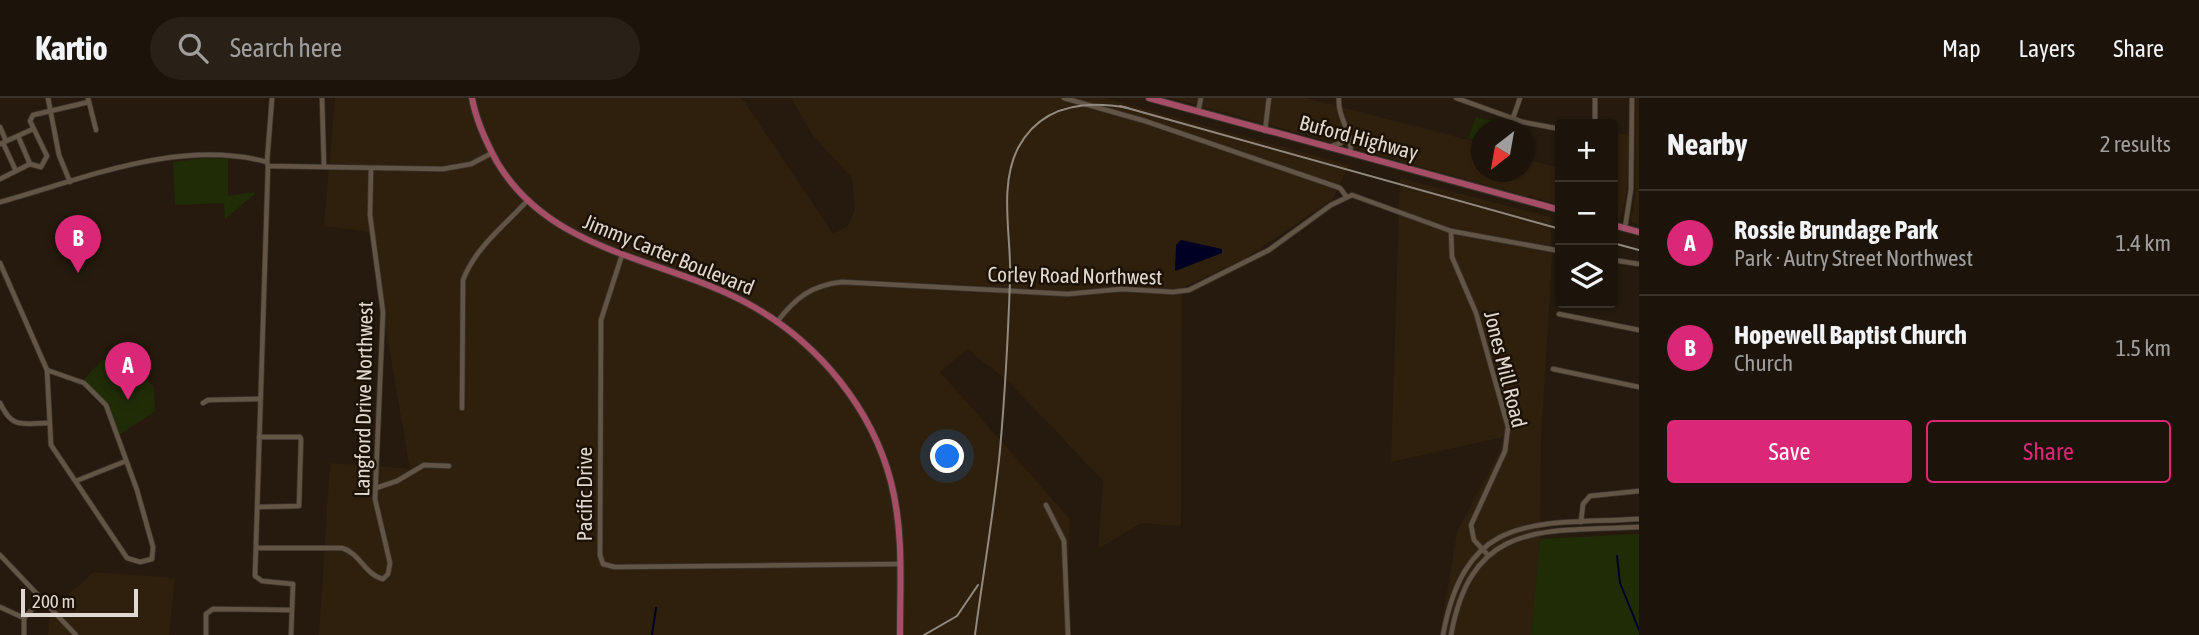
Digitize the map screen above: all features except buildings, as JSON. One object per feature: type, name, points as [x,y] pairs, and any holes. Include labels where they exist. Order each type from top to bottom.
[{"type":"main road","name":"Jimmy Carter Boulevard","points":[[472,98],[492,153],[527,201],[574,235],[728,294],[777,322],[828,367],[849,393],[869,426],[890,481],[899,524],[900,635]]},
{"type":"main road","name":"Buford Highway","points":[[1149,98],[1555,209]]},
{"type":"main road","points":[[1618,226],[1639,232]]},
{"type":"street","points":[[48,98],[60,155],[70,182]]},
{"type":"street","points":[[272,98],[267,164],[255,576],[262,580],[293,584],[291,635]]},
{"type":"street","points":[[322,98],[324,167]]},
{"type":"street","points":[[1064,98],[1267,161],[1340,188],[1346,196],[1359,197],[1451,231],[1555,250]]},
{"type":"street","points":[[1198,112],[1201,98]]},
{"type":"street","points":[[1265,131],[1269,98]]},
{"type":"street","points":[[1339,98],[1338,114],[1347,131],[1350,153]]},
{"type":"street","points":[[1456,98],[1513,118],[1555,128]]},
{"type":"street","points":[[1513,118],[1520,98]]},
{"type":"street","points":[[1595,98],[1595,119]]},
{"type":"street","points":[[1625,228],[1631,189],[1632,98]]},
{"type":"street","points":[[0,179],[30,164],[41,167],[47,156],[30,121],[33,115],[89,100],[96,130]]},
{"type":"street","points":[[0,127],[3,143],[16,171]]},
{"type":"street","points":[[3,143],[33,129]]},
{"type":"street","points":[[1330,147],[1341,143],[1347,131]]},
{"type":"street","points":[[18,136],[30,164]]},
{"type":"street","points":[[0,202],[70,182],[181,157],[217,155],[267,164],[324,167],[450,168],[473,164],[492,153]]},
{"type":"street","name":"Langford Drive Northwest","points":[[256,548],[342,548],[355,554],[372,575],[383,579],[388,575],[390,563],[377,508],[374,463],[382,397],[383,308],[370,215],[371,168]]},
{"type":"street","name":"Corley Road Northwest","points":[[777,322],[797,299],[811,290],[842,282],[1068,294],[1122,289],[1173,292],[1189,290],[1269,250],[1346,196]]},
{"type":"street","points":[[462,408],[463,280],[468,265],[481,248],[527,201]]},
{"type":"street","name":"Jones Mill Road","points":[[1451,231],[1452,257],[1476,313],[1508,427],[1505,451],[1472,522],[1472,536],[1482,550]]},
{"type":"street","name":"Pacific Drive","points":[[622,255],[601,320],[600,555],[603,564],[615,567],[901,564]]},
{"type":"street","points":[[1618,261],[1639,264]]},
{"type":"street","points":[[0,263],[47,370],[51,445],[127,558],[139,562],[152,559],[154,554],[151,540],[106,405],[84,383],[47,370]]},
{"type":"street","points":[[1559,314],[1639,330]]},
{"type":"street","points":[[1553,369],[1639,387]]},
{"type":"street","points":[[203,403],[208,400],[260,400]]},
{"type":"street","points":[[0,404],[9,419],[18,424],[48,423]]},
{"type":"street","points":[[258,508],[299,506],[302,440],[300,437],[260,437]]},
{"type":"street","points":[[76,481],[126,461]]},
{"type":"street","points":[[376,488],[397,481],[424,465],[449,466]]},
{"type":"street","points":[[1581,522],[1583,504],[1590,496],[1639,491]]},
{"type":"street","points":[[1046,505],[1064,541],[1068,635]]},
{"type":"street","points":[[1443,635],[1456,584],[1482,550],[1518,529],[1639,519]]},
{"type":"street","points":[[1451,635],[1463,587],[1488,555],[1505,544],[1530,534],[1639,527]]},
{"type":"street","points":[[1482,550],[1488,555]]},
{"type":"street","points":[[0,555],[76,635]]},
{"type":"street","points":[[24,635],[24,618],[42,599]]},
{"type":"street","points":[[0,607],[24,618]]},
{"type":"street","points":[[206,635],[206,614],[213,609],[292,610]]},
{"type":"shaded area","points":[[335,98],[742,98],[833,234],[848,226],[855,209],[852,178],[812,134],[791,98],[1104,98],[1349,165],[1333,199],[1244,259],[1182,288],[1181,526],[1141,523],[1098,549],[1103,481],[1008,381],[967,349],[940,372],[1070,519],[1065,635],[319,635],[330,463],[410,469],[369,232],[324,226]]},
{"type":"shaded area","points":[[1171,98],[1306,98],[1471,141],[1471,181]]},
{"type":"shaded area","points":[[1636,98],[1639,98],[1639,225],[1631,222],[1635,197]]},
{"type":"shaded area","points":[[1618,133],[1629,135],[1629,181],[1620,221]]},
{"type":"shaded area","points":[[1534,162],[1555,167],[1555,204],[1476,182],[1534,182]]},
{"type":"shaded area","points":[[1400,178],[1550,217],[1552,257],[1541,441],[1540,539],[1531,635],[1440,635],[1457,532],[1508,436],[1391,462]]},
{"type":"shaded area","points":[[94,572],[175,578],[169,635],[48,635],[50,611]]},
{"type":"green space","points":[[205,158],[228,159],[228,196],[255,194],[225,219],[224,203],[175,205],[173,162]]},
{"type":"green space","points":[[102,360],[137,365],[154,388],[155,411],[119,435],[106,405],[81,382]]},
{"type":"green space","points":[[1639,534],[1639,635],[1531,635],[1540,539]]},
{"type":"water","points":[[1181,240],[1222,249],[1222,253],[1175,271],[1176,245]]},
{"type":"waterway","points":[[1617,556],[1620,583],[1639,630]]},
{"type":"waterway","points":[[652,635],[656,608]]},
{"type":"railway","points":[[975,635],[1002,429],[1010,280],[1007,196],[1012,163],[1028,134],[1039,122],[1052,114],[1080,106],[1128,108]]},
{"type":"railway","points":[[1120,106],[1555,228]]},
{"type":"railway","points":[[1618,244],[1639,250]]},
{"type":"railway","points":[[924,635],[957,616],[978,585]]},
{"type":"place","name":"Hopewell Baptist Church","points":[[78,273]]},
{"type":"place","name":"Rossie Brundage Park","points":[[128,400]]}]
